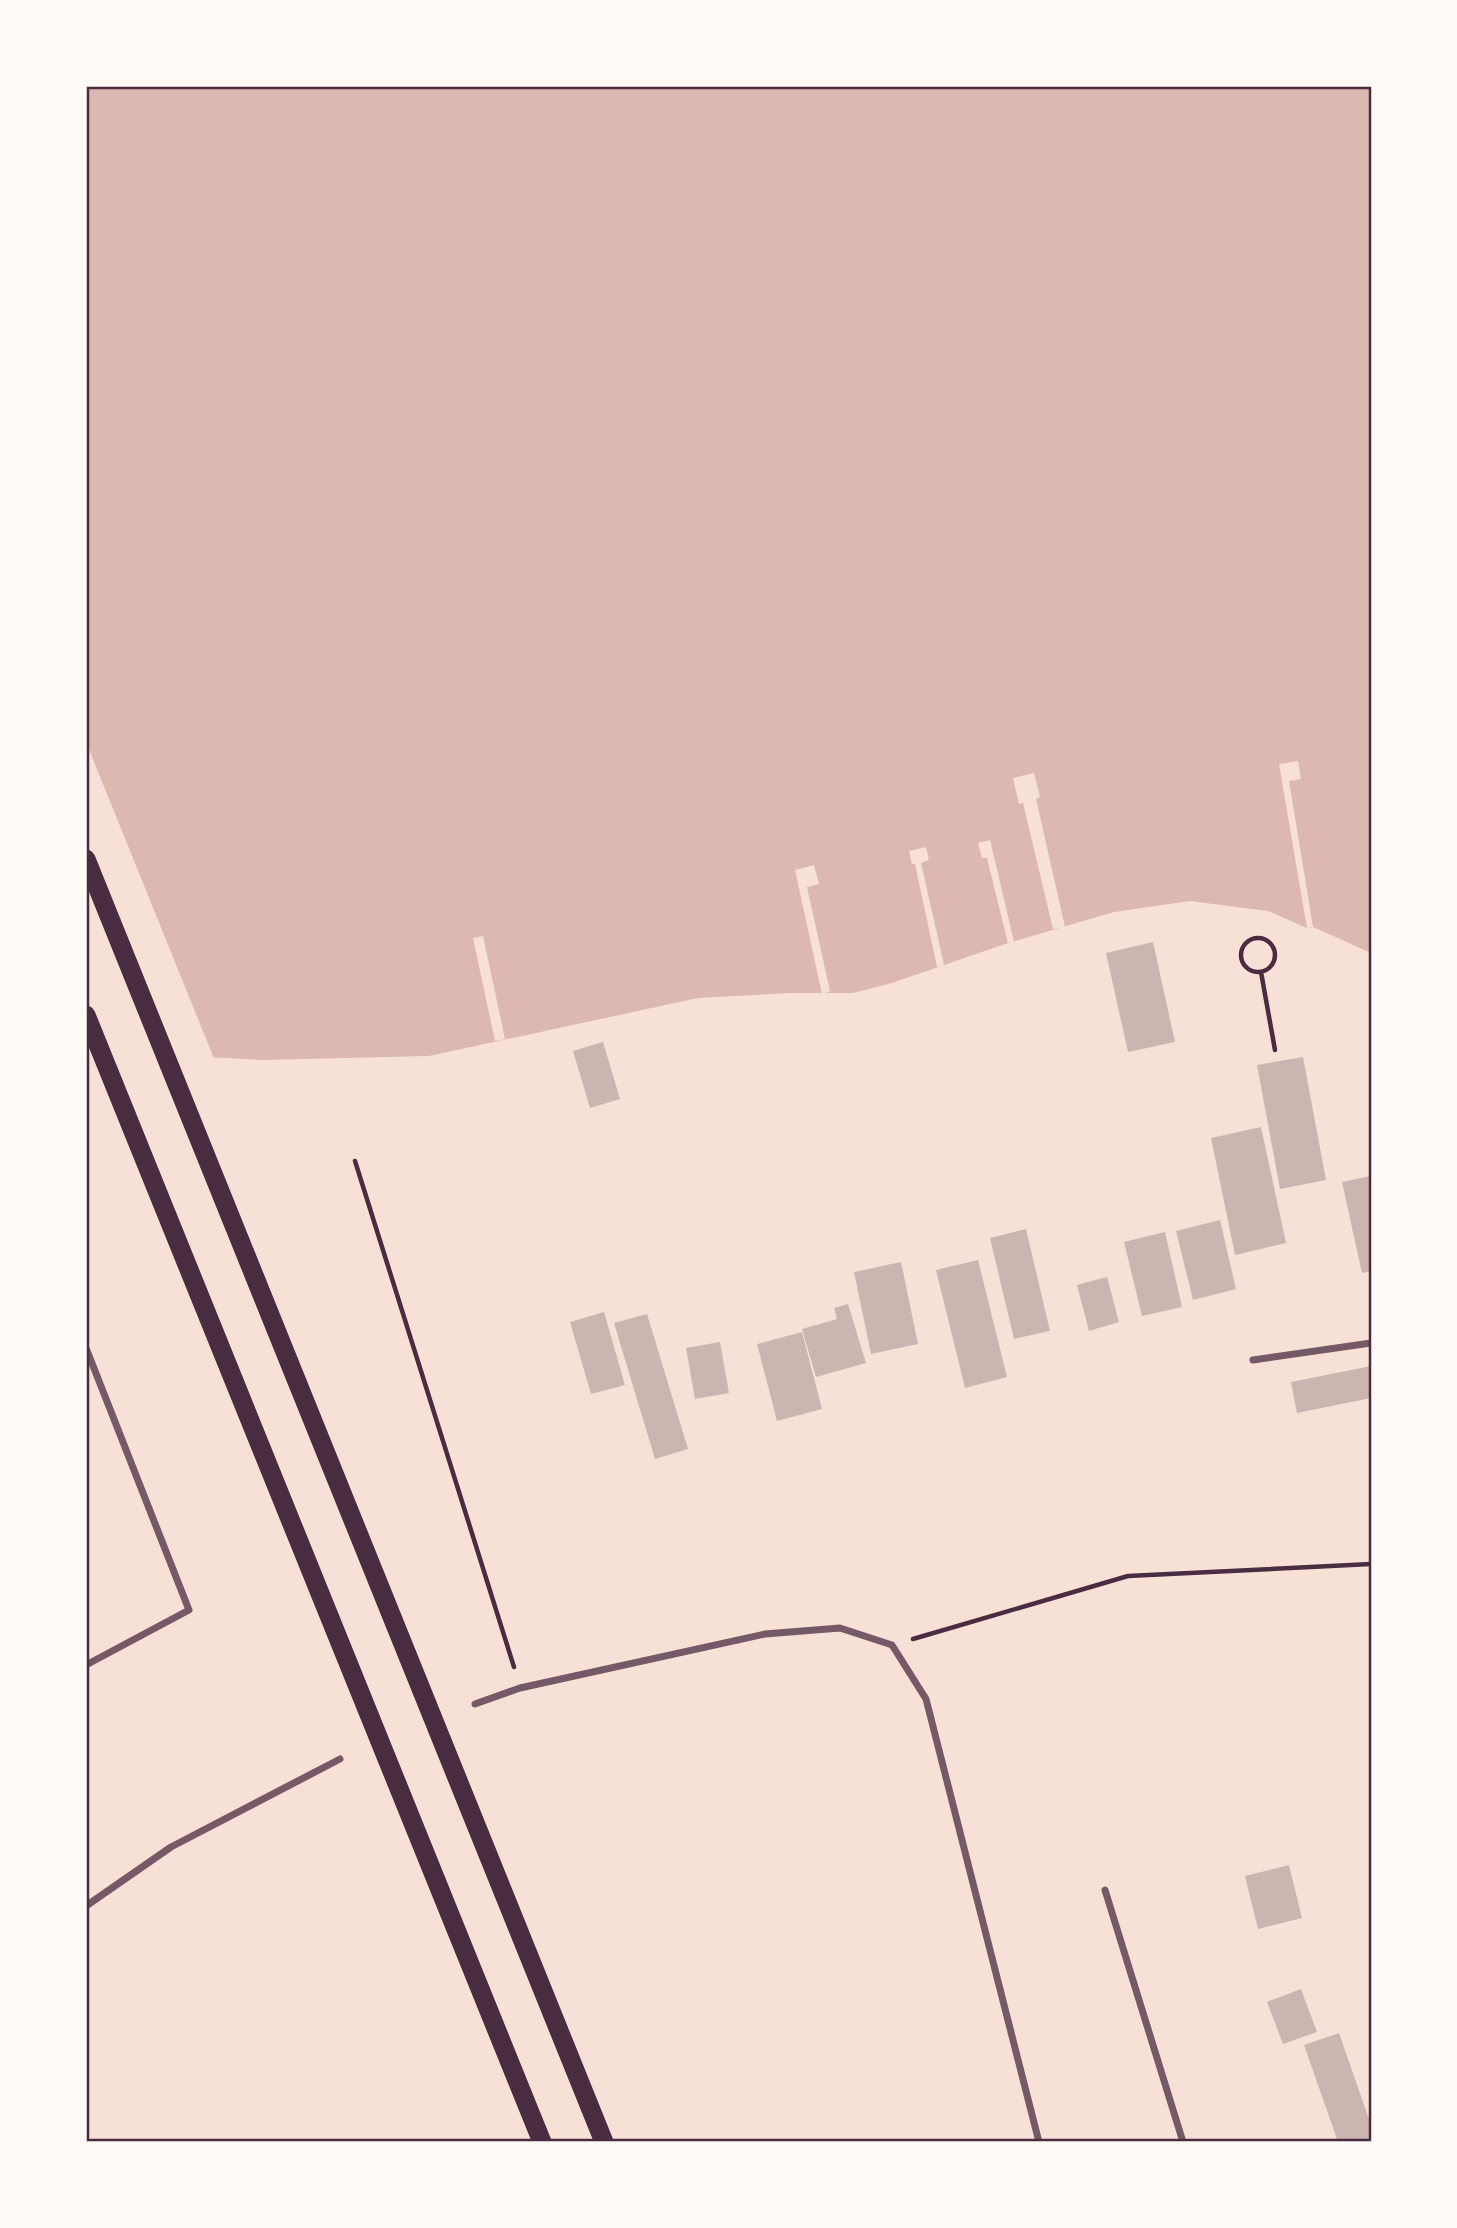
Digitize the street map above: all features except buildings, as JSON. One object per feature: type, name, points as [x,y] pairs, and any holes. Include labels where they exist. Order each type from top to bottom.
[{"type":"highway","points":[[86,859],[604,2142]]},
{"type":"highway","points":[[86,1015],[541,2142]]},
{"type":"street","points":[[1253,1360],[1371,1343]]},
{"type":"street","points":[[86,1348],[189,1610],[86,1665]]},
{"type":"street","points":[[475,1704],[520,1688],[765,1634],[840,1628],[892,1645],[926,1699],[1039,2142]]},
{"type":"street","points":[[86,1906],[171,1847],[340,1759]]},
{"type":"street","points":[[1105,1890],[1183,2142]]},
{"type":"path","points":[[1256,937],[1268,940],[1275,950],[1271,967],[1261,972],[1245,967],[1240,957],[1242,946],[1256,937]]},
{"type":"path","points":[[1261,972],[1275,1050]]},
{"type":"path","points":[[355,1161],[520,1688]]},
{"type":"path","points":[[892,1645],[1128,1576],[1371,1564]]},
{"type":"shaded area","points":[[86,86],[1371,86],[1371,953],[1313,927],[1307,928],[1268,911],[1190,901],[1114,912],[853,993],[698,998],[429,1056],[261,1060],[86,1050]]},
{"type":"pier","points":[[86,742],[215,1061],[86,1053]]},
{"type":"pier","points":[[1298,761],[1301,779],[1289,781],[1313,927],[1307,928],[1279,764]]},
{"type":"pier","points":[[1034,773],[1040,797],[1036,799],[1065,927],[1053,929],[1023,803],[1019,804],[1013,778]]},
{"type":"pier","points":[[990,840],[1014,942],[1008,943],[987,858],[982,858],[978,843]]},
{"type":"pier","points":[[926,847],[929,860],[921,863],[944,965],[937,967],[915,864],[912,864],[909,851]]},
{"type":"pier","points":[[814,865],[819,884],[807,887],[830,991],[822,994],[795,870]]},
{"type":"pier","points":[[483,936],[505,1039],[495,1041],[473,938]]}]
